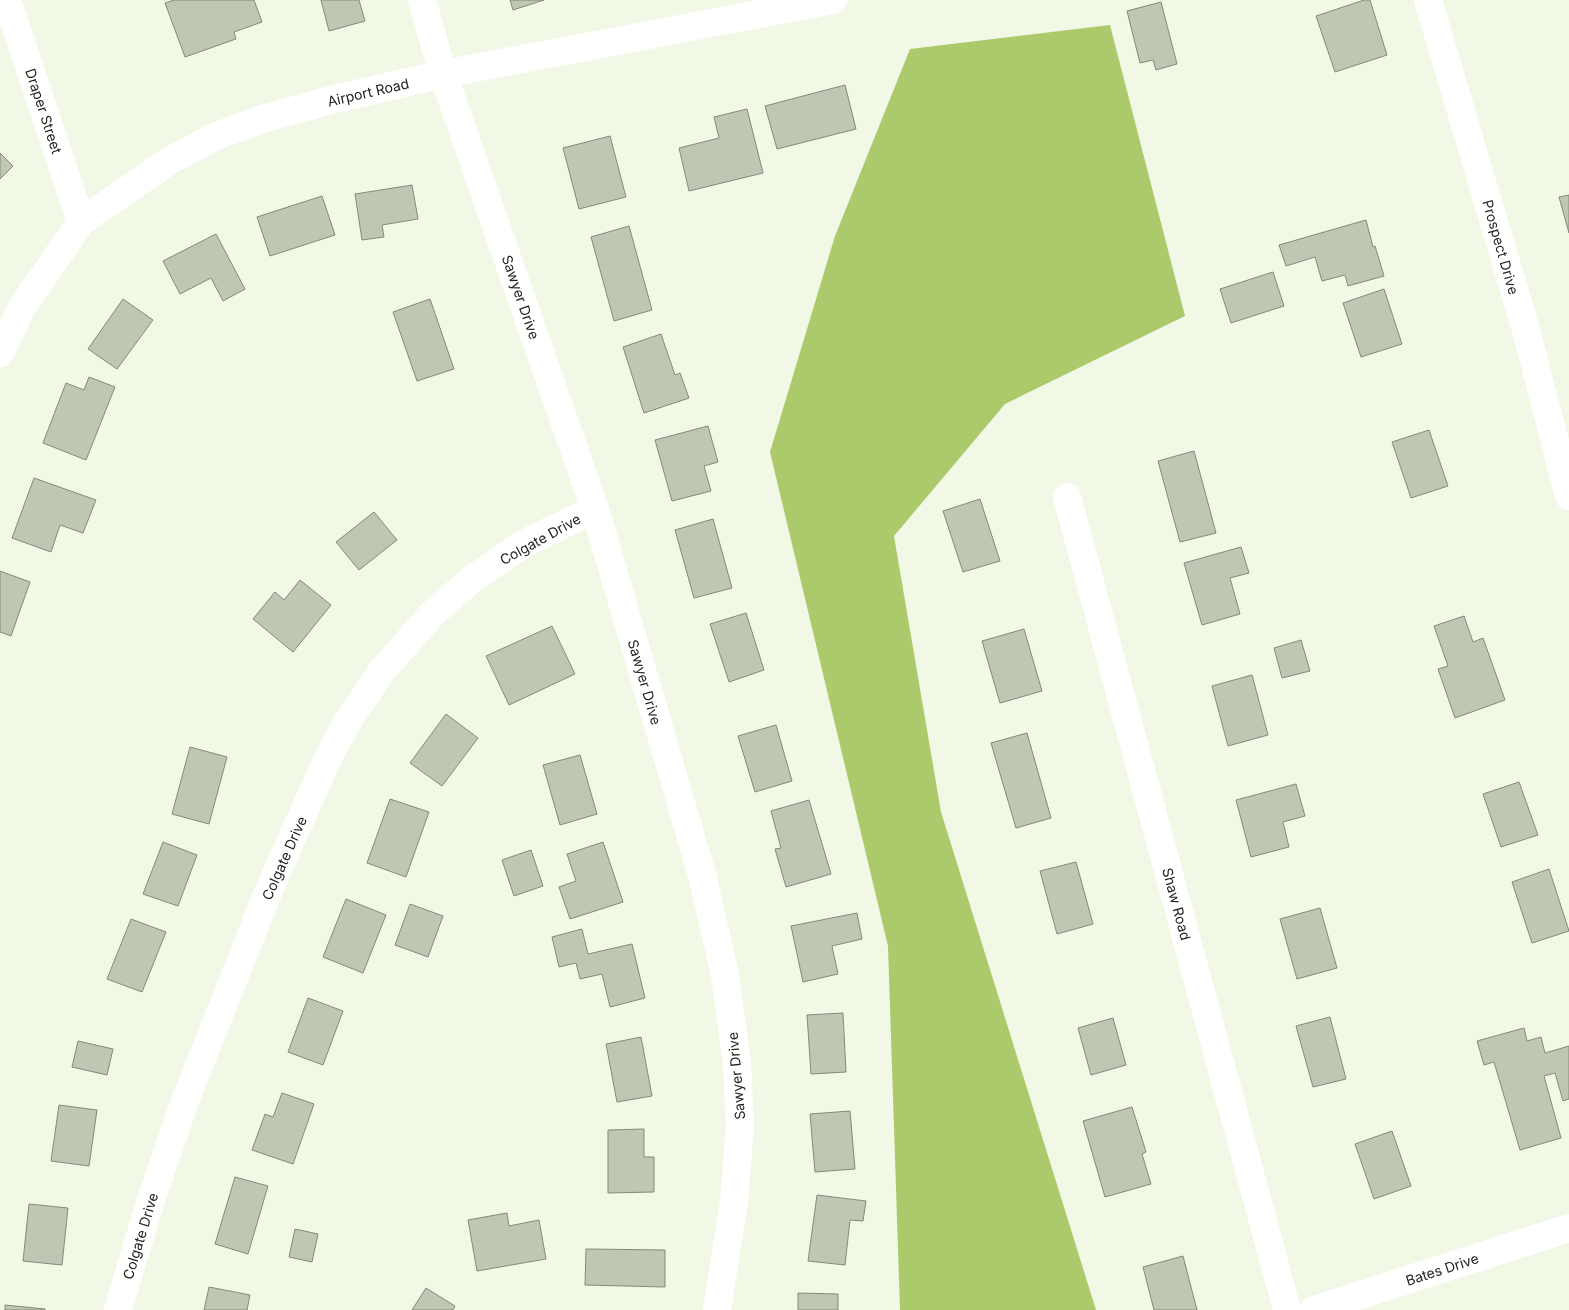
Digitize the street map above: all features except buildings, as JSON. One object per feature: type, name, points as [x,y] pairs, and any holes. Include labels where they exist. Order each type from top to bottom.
[{"type":"street","name":"Draper Street","points":[[7,0],[81,222]]},
{"type":"street","name":"Sawyer Drive","points":[[422,0],[443,74],[595,509],[702,875],[725,975],[737,1063],[740,1126],[734,1202],[717,1310]]},
{"type":"street","name":"Airport Road","points":[[0,353],[22,307],[81,222],[170,161],[214,137],[262,119],[336,99],[443,74],[833,0]]},
{"type":"street","name":"Prospect Drive","points":[[1428,0],[1526,330],[1569,496]]},
{"type":"street","name":"Shaw Road","points":[[1067,497],[1287,1310]]},
{"type":"street","name":"Colgate Drive","points":[[118,1310],[148,1206],[190,1089],[271,885],[328,758],[346,724],[382,671],[432,614],[458,591],[524,544],[595,509]]},
{"type":"street","name":"Bates Drive","points":[[1314,1310],[1569,1228]]},
{"type":"green space","points":[[1110,25],[1185,316],[1005,404],[894,536],[941,812],[1096,1310],[900,1310],[888,946],[770,452],[835,236],[910,49]]}]
